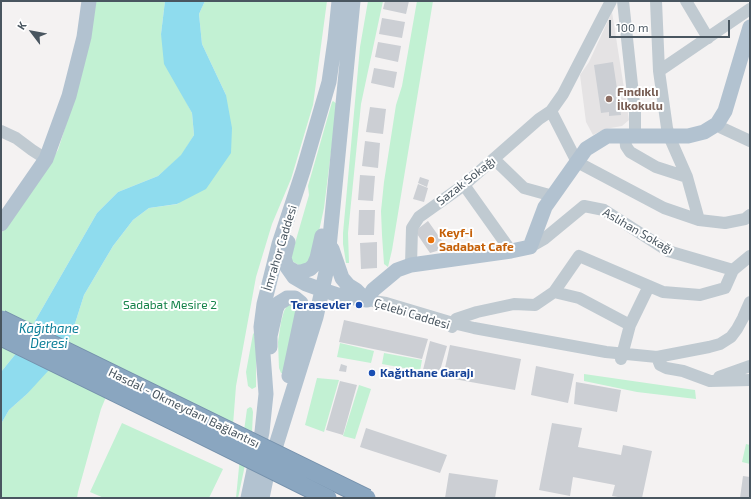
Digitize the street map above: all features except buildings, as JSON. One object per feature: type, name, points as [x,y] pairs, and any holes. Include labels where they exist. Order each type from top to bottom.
[{"type":"highway","name":"Hasdal - Okmeydanı Bağlantısı","points":[[1,319],[59,346],[367,498]]},
{"type":"highway","name":"Hasdal - Okmeydanı Bağlantısı","points":[[1,338],[184,426],[328,498]]},
{"type":"main road","points":[[1,224],[46,159],[69,96],[84,37],[89,1]]},
{"type":"main road","name":"İmrahor Caddesi","points":[[248,498],[262,432],[266,394],[261,327],[264,304],[277,250],[292,205],[328,82],[336,40],[339,1]]},
{"type":"main road","points":[[262,498],[267,474],[316,317],[327,268],[352,1]]},
{"type":"main road","points":[[367,300],[373,290],[396,270],[411,264],[511,251],[530,247],[545,207],[586,149],[607,136],[688,136],[704,132],[717,124],[725,111],[750,27]]},
{"type":"main road","points":[[287,267],[296,272],[301,272],[314,266],[320,249],[326,215],[335,187]]},
{"type":"main road","points":[[292,205],[294,216],[285,253],[287,267],[294,277],[300,281],[338,295],[367,300]]},
{"type":"main road","points":[[330,242],[342,278],[348,285],[367,300]]},
{"type":"main road","points":[[266,394],[270,361],[270,336],[276,309],[279,303],[287,298],[295,298],[301,303],[303,310],[286,392],[285,416]]},
{"type":"street","name":"Sazak Sokağı","points":[[551,111],[554,102],[600,10],[606,1]]},
{"type":"street","name":"Sazak Sokağı","points":[[411,264],[412,228],[419,217],[464,185],[551,111],[563,94],[611,1]]},
{"type":"street","points":[[624,1],[635,113],[626,146],[630,152],[656,167],[687,177]]},
{"type":"street","points":[[656,1],[659,71],[669,136],[687,177],[699,220]]},
{"type":"street","points":[[686,1],[708,38]]},
{"type":"street","points":[[659,71],[750,8],[744,1]]},
{"type":"street","points":[[551,111],[578,162],[664,208],[699,220],[725,223],[746,219],[750,215]]},
{"type":"street","points":[[717,124],[750,142]]},
{"type":"street","points":[[1,131],[16,138],[46,159]]},
{"type":"street","points":[[494,159],[524,188],[553,196]]},
{"type":"street","points":[[464,185],[511,251]]},
{"type":"street","name":"Aslıhan Sokağı","points":[[530,247],[544,239],[584,206],[604,210],[668,251],[733,270]]},
{"type":"street","points":[[453,325],[456,319],[477,312],[514,304],[535,305],[554,292],[579,256],[663,292],[700,295],[725,288],[733,270],[750,256]]},
{"type":"street","points":[[621,356],[630,325],[649,286]]},
{"type":"street","points":[[554,292],[579,298],[630,325]]},
{"type":"street","name":"Çelebi Caddesi","points":[[367,300],[381,306],[453,325],[621,356],[658,360],[713,352],[726,347],[742,330],[750,312]]},
{"type":"street","name":"Çelebi Caddesi","points":[[658,360],[710,348],[720,344],[731,337],[737,330],[744,318],[750,302]]},
{"type":"street","points":[[658,360],[660,365],[666,368],[683,371],[710,380],[750,380]]},
{"type":"street","points":[[710,380],[750,366]]},
{"type":"shaded area","points":[[612,12],[629,120],[622,126],[605,129],[593,135],[586,122],[580,75],[589,62]]},
{"type":"green space","points":[[91,1],[165,1],[161,34],[181,92],[192,113],[194,135],[182,155],[158,176],[118,192],[97,213],[31,328],[26,341],[1,372],[1,234],[58,150],[81,77]]},
{"type":"green space","name":"Sadabat Mesire 2","points":[[205,1],[327,1],[313,105],[291,179],[272,224],[256,277],[236,386],[233,425],[118,368],[101,409],[77,498],[1,498],[1,424],[9,410],[27,394],[72,333],[84,295],[113,246],[133,220],[149,208],[178,204],[226,95],[202,44],[199,14]]},
{"type":"green space","points":[[368,1],[383,1],[361,104],[348,233],[349,263],[346,263],[343,233],[360,47]]},
{"type":"green space","points":[[417,1],[433,1],[388,267],[384,264],[382,235],[381,211],[384,182],[396,105],[402,86]]},
{"type":"green space","points":[[333,101],[337,104],[324,208],[313,259],[302,267],[292,261],[291,257],[309,195],[308,186]]},
{"type":"green space","points":[[290,304],[298,306],[285,374],[281,373],[279,368],[278,342],[284,311]]},
{"type":"green space","points":[[254,333],[256,342],[256,387],[252,389],[248,386],[246,372]]},
{"type":"green space","points":[[340,343],[374,351],[371,363],[337,357]]},
{"type":"green space","points":[[384,353],[422,360],[420,371],[382,364]]},
{"type":"green space","points":[[584,374],[695,390],[696,399],[637,392],[584,381]]},
{"type":"green space","points":[[317,378],[339,380],[324,432],[305,425]]},
{"type":"green space","points":[[359,385],[371,389],[355,439],[343,436]]},
{"type":"green space","points":[[250,407],[252,408],[253,412],[252,432],[238,498],[236,498],[247,409]]},
{"type":"green space","points":[[122,423],[223,469],[209,498],[104,498],[90,492]]},
{"type":"green space","points":[[746,444],[750,445],[750,464],[742,462]]},
{"type":"water","name":"Kağıthane Deresi","points":[[165,1],[205,1],[199,14],[202,44],[226,95],[232,128],[231,153],[206,189],[177,204],[149,208],[133,220],[113,246],[84,295],[72,333],[59,359],[27,394],[9,410],[1,424],[1,372],[26,341],[31,328],[97,213],[118,192],[158,176],[181,155],[194,135],[192,113],[164,64],[161,34]]},
{"type":"place","name":"Fındıklı İlkokulu","points":[[609,99]]},
{"type":"place","name":"Keyf-i Sadabat Cafe","points":[[431,240]]},
{"type":"place","name":"Terasevler","points":[[359,305]]},
{"type":"place","name":"Kağıthane Garajı","points":[[372,373]]}]
